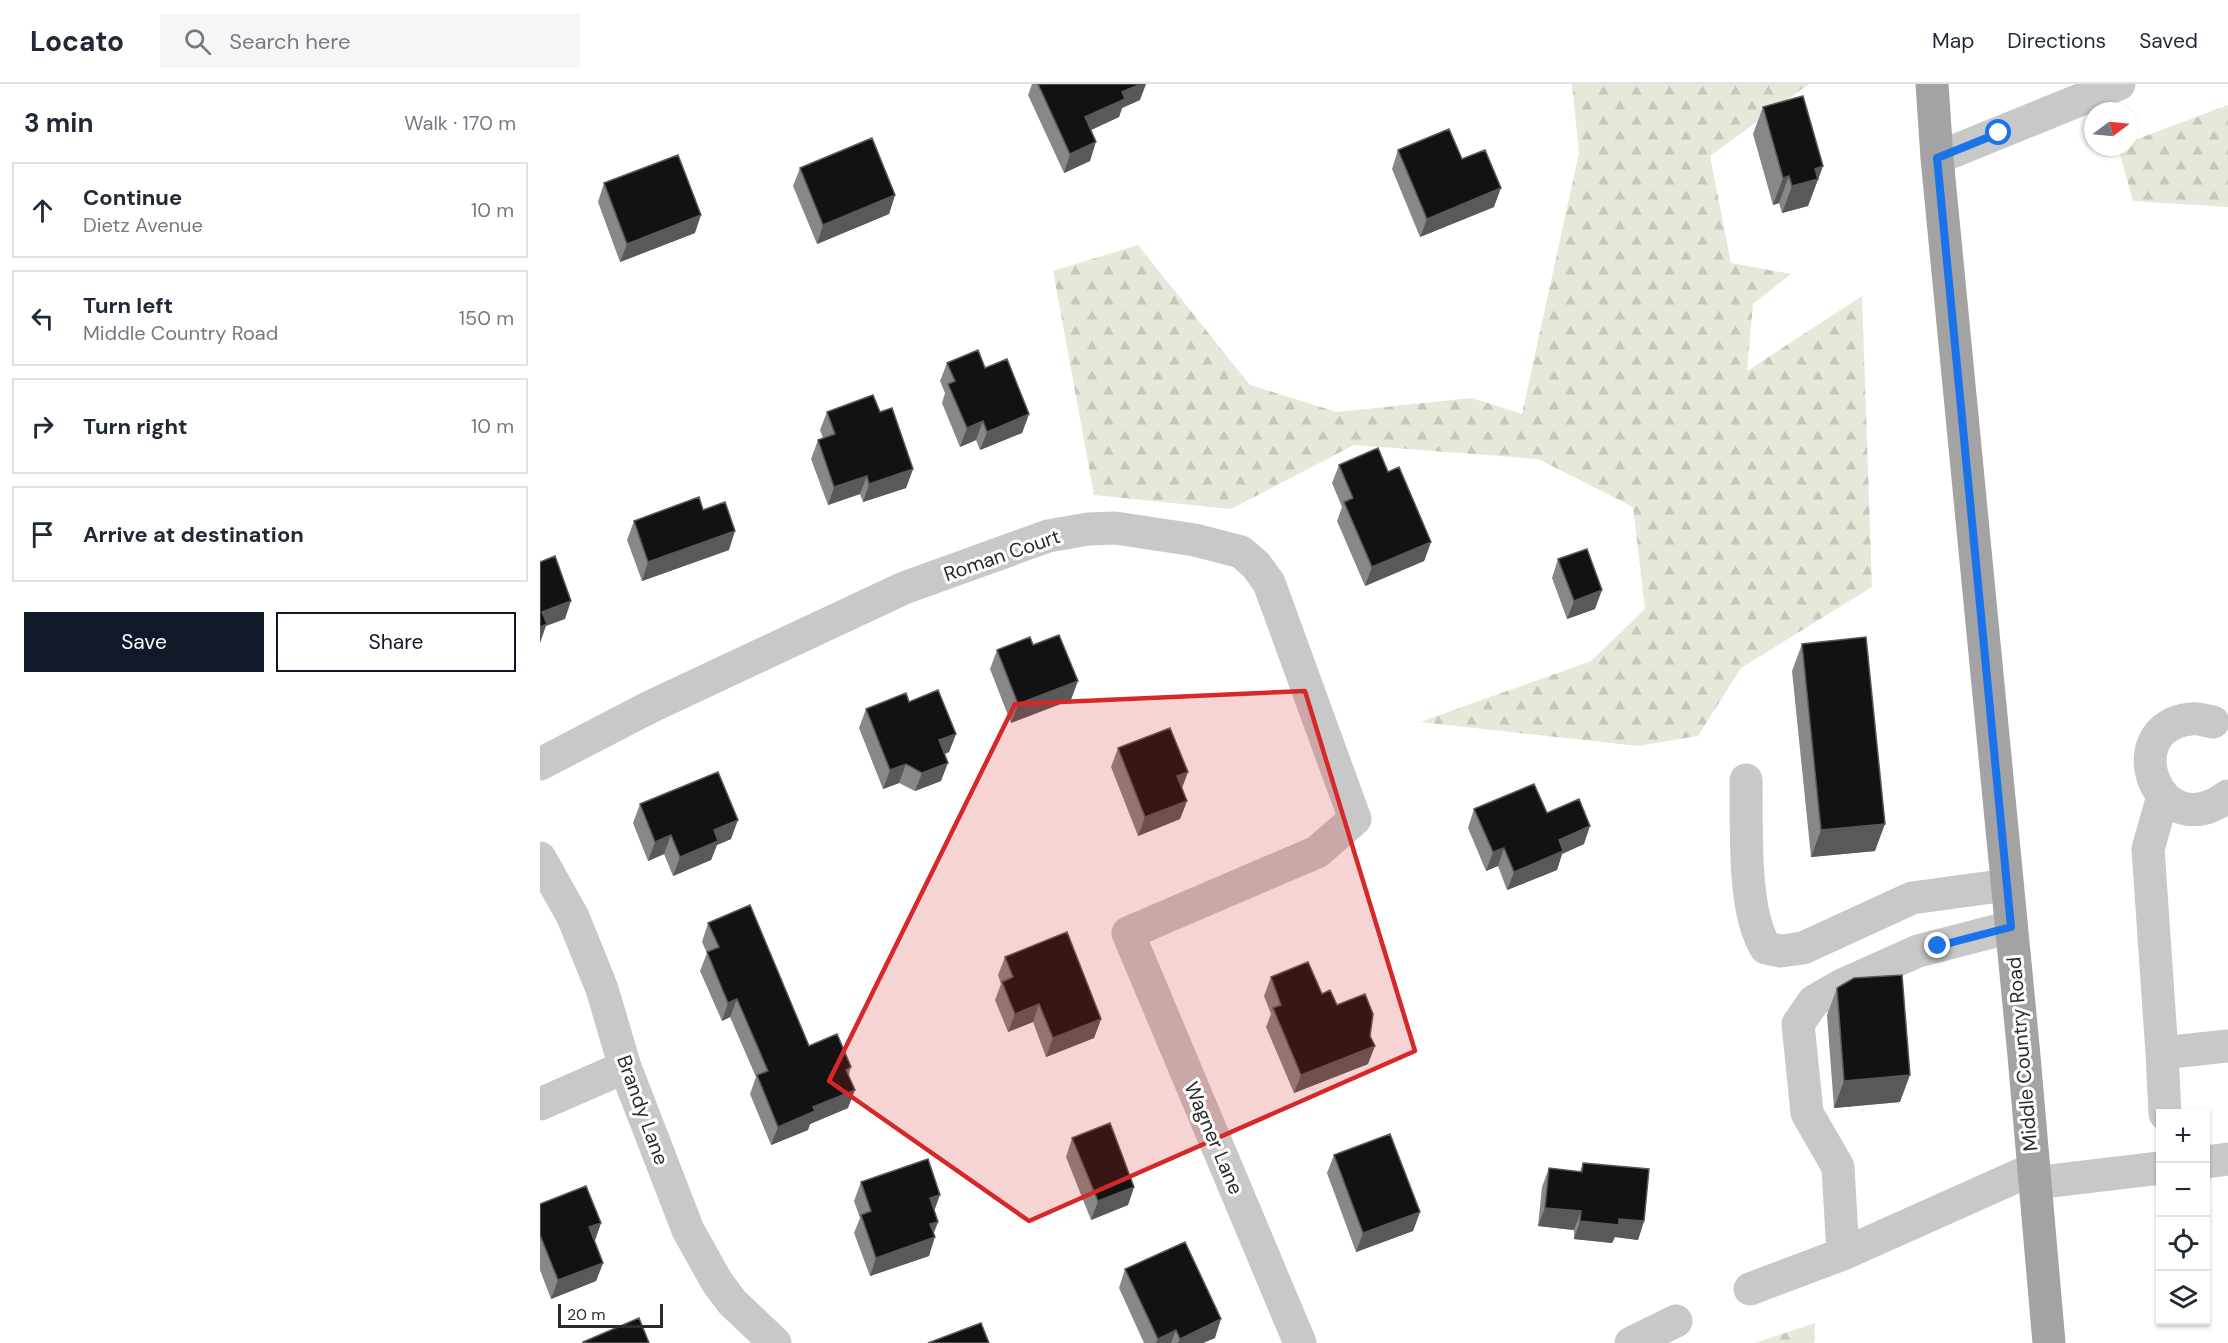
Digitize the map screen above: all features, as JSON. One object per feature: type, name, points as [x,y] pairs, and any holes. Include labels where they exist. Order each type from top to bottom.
[{"type":"main road","name":"Middle Country Road","points":[[1932,84],[1937,158],[2049,1343]]},
{"type":"street","points":[[1937,158],[2118,84]]},
{"type":"street","name":"Roman Court","points":[[540,764],[650,707],[904,588],[1048,536],[1088,529],[1115,528],[1195,540],[1241,552],[1256,565],[1269,583],[1355,819],[1317,852],[1128,933]]},
{"type":"street","points":[[2213,722],[2192,719],[2177,722],[2165,729],[2155,740],[2150,754],[2149,768],[2152,782],[2163,796],[2175,805],[2203,810],[2217,805],[2228,796]]},
{"type":"street","points":[[1746,780],[1750,906],[1759,938],[1766,948],[1781,951],[1803,948],[1912,898],[2007,885]]},
{"type":"street","points":[[2163,796],[2148,849],[2165,1109]]},
{"type":"street","name":"Brandy Lane","points":[[540,858],[573,917],[602,989],[626,1067],[688,1230],[717,1282],[732,1302],[775,1343]]},
{"type":"street","points":[[1843,1254],[1838,1167],[1807,1113],[1798,1024],[1814,1001],[1842,985],[1918,951],[2011,927]]},
{"type":"street","name":"Wagner Lane","points":[[1128,933],[1300,1343]]},
{"type":"street","points":[[2162,1053],[2228,1046]]},
{"type":"street","points":[[540,1104],[626,1067]]},
{"type":"street","points":[[1750,1289],[1843,1254],[2033,1176],[2156,1168]]},
{"type":"street","points":[[1631,1343],[1676,1321]]},
{"type":"highlighted area","points":[[1305,691],[1415,1051],[1029,1221],[829,1081],[1015,704]]},
{"type":"green space","points":[[1572,84],[1809,84],[1710,156],[1731,263],[1791,274],[1753,304],[1747,371],[1862,296],[1872,587],[1741,668],[1698,736],[1638,746],[1420,722],[1591,661],[1645,609],[1633,507],[1538,459],[1354,445],[1231,509],[1094,495],[1053,271],[1138,245],[1250,385],[1337,412],[1472,398],[1522,414],[1579,153]]},
{"type":"green space","points":[[2228,105],[2228,207],[2133,201],[2120,156],[2138,156],[2138,139]]},
{"type":"green space","points":[[1815,1323],[1814,1343],[1755,1343]]},
{"type":"building","points":[[1038,84],[1141,84],[1122,92],[1125,99],[1085,117],[1096,142],[1070,154]]},
{"type":"building","points":[[1803,96],[1823,166],[1815,169],[1818,179],[1792,186],[1789,176],[1783,178],[1763,107]]},
{"type":"building","points":[[1449,129],[1462,159],[1485,150],[1501,188],[1427,219],[1398,150]]},
{"type":"building","points":[[872,138],[895,195],[823,225],[800,168]]},
{"type":"building","points":[[678,155],[701,215],[627,244],[604,183]]},
{"type":"building","points":[[978,350],[985,368],[1007,359],[1029,414],[987,432],[983,421],[967,428],[948,384],[955,381],[947,363]]},
{"type":"building","points":[[873,395],[880,412],[892,408],[913,469],[869,484],[867,476],[834,487],[818,440],[835,434],[827,412]]},
{"type":"building","points":[[1378,448],[1388,472],[1399,467],[1431,542],[1372,567],[1344,502],[1353,498],[1339,465]]},
{"type":"building","points":[[699,497],[703,510],[725,502],[735,531],[648,562],[634,521]]},
{"type":"building","points":[[1587,549],[1602,590],[1574,601],[1558,559]]},
{"type":"building","points":[[555,556],[571,601],[542,612],[547,624],[540,627],[540,562]]},
{"type":"building","points":[[1059,635],[1078,681],[1018,704],[997,650],[1030,637],[1033,645]]},
{"type":"building","points":[[1866,637],[1885,824],[1821,830],[1802,644]]},
{"type":"building","points":[[938,690],[956,734],[939,740],[948,763],[922,773],[906,764],[890,770],[866,709],[906,693],[909,702]]},
{"type":"building","points":[[1170,728],[1188,772],[1177,776],[1187,801],[1145,817],[1118,748]]},
{"type":"building","points":[[718,772],[738,820],[714,830],[718,841],[680,857],[671,835],[655,842],[640,804]]},
{"type":"building","points":[[1534,784],[1547,813],[1579,799],[1590,826],[1559,840],[1563,851],[1514,872],[1504,848],[1493,852],[1474,809]]},
{"type":"building","points":[[750,905],[809,1046],[837,1034],[851,1067],[846,1070],[855,1090],[813,1107],[815,1111],[778,1127],[757,1075],[768,1071],[737,999],[728,1003],[707,952],[719,947],[708,923]]},
{"type":"building","points":[[1067,932],[1101,1019],[1053,1038],[1039,1004],[1015,1014],[1002,982],[1013,977],[1005,957]]},
{"type":"building","points":[[1308,962],[1322,994],[1330,990],[1337,1005],[1365,994],[1373,1014],[1370,1036],[1375,1046],[1301,1075],[1273,1008],[1281,1005],[1271,977]]},
{"type":"building","points":[[1902,975],[1910,1075],[1844,1081],[1837,988],[1854,978]]},
{"type":"building","points":[[1110,1123],[1134,1187],[1098,1201],[1072,1138]]},
{"type":"building","points":[[1390,1134],[1420,1212],[1363,1233],[1334,1155]]},
{"type":"building","points":[[928,1159],[940,1195],[930,1198],[938,1222],[930,1224],[935,1237],[876,1258],[861,1215],[871,1211],[861,1182]]},
{"type":"building","points":[[1583,1163],[1649,1169],[1644,1221],[1619,1219],[1619,1225],[1580,1221],[1581,1211],[1545,1208],[1549,1168],[1582,1172]]},
{"type":"building","points":[[586,1186],[601,1223],[589,1227],[603,1263],[558,1280],[540,1235],[540,1204]]},
{"type":"building","points":[[1185,1242],[1221,1319],[1180,1339],[1176,1330],[1158,1339],[1125,1269]]},
{"type":"building","points":[[639,1318],[649,1343],[583,1342]]},
{"type":"building","points":[[981,1323],[989,1343],[928,1343]]},
{"type":"route","points":[[1938,946],[2011,927],[1937,158],[1999,133]]}]
